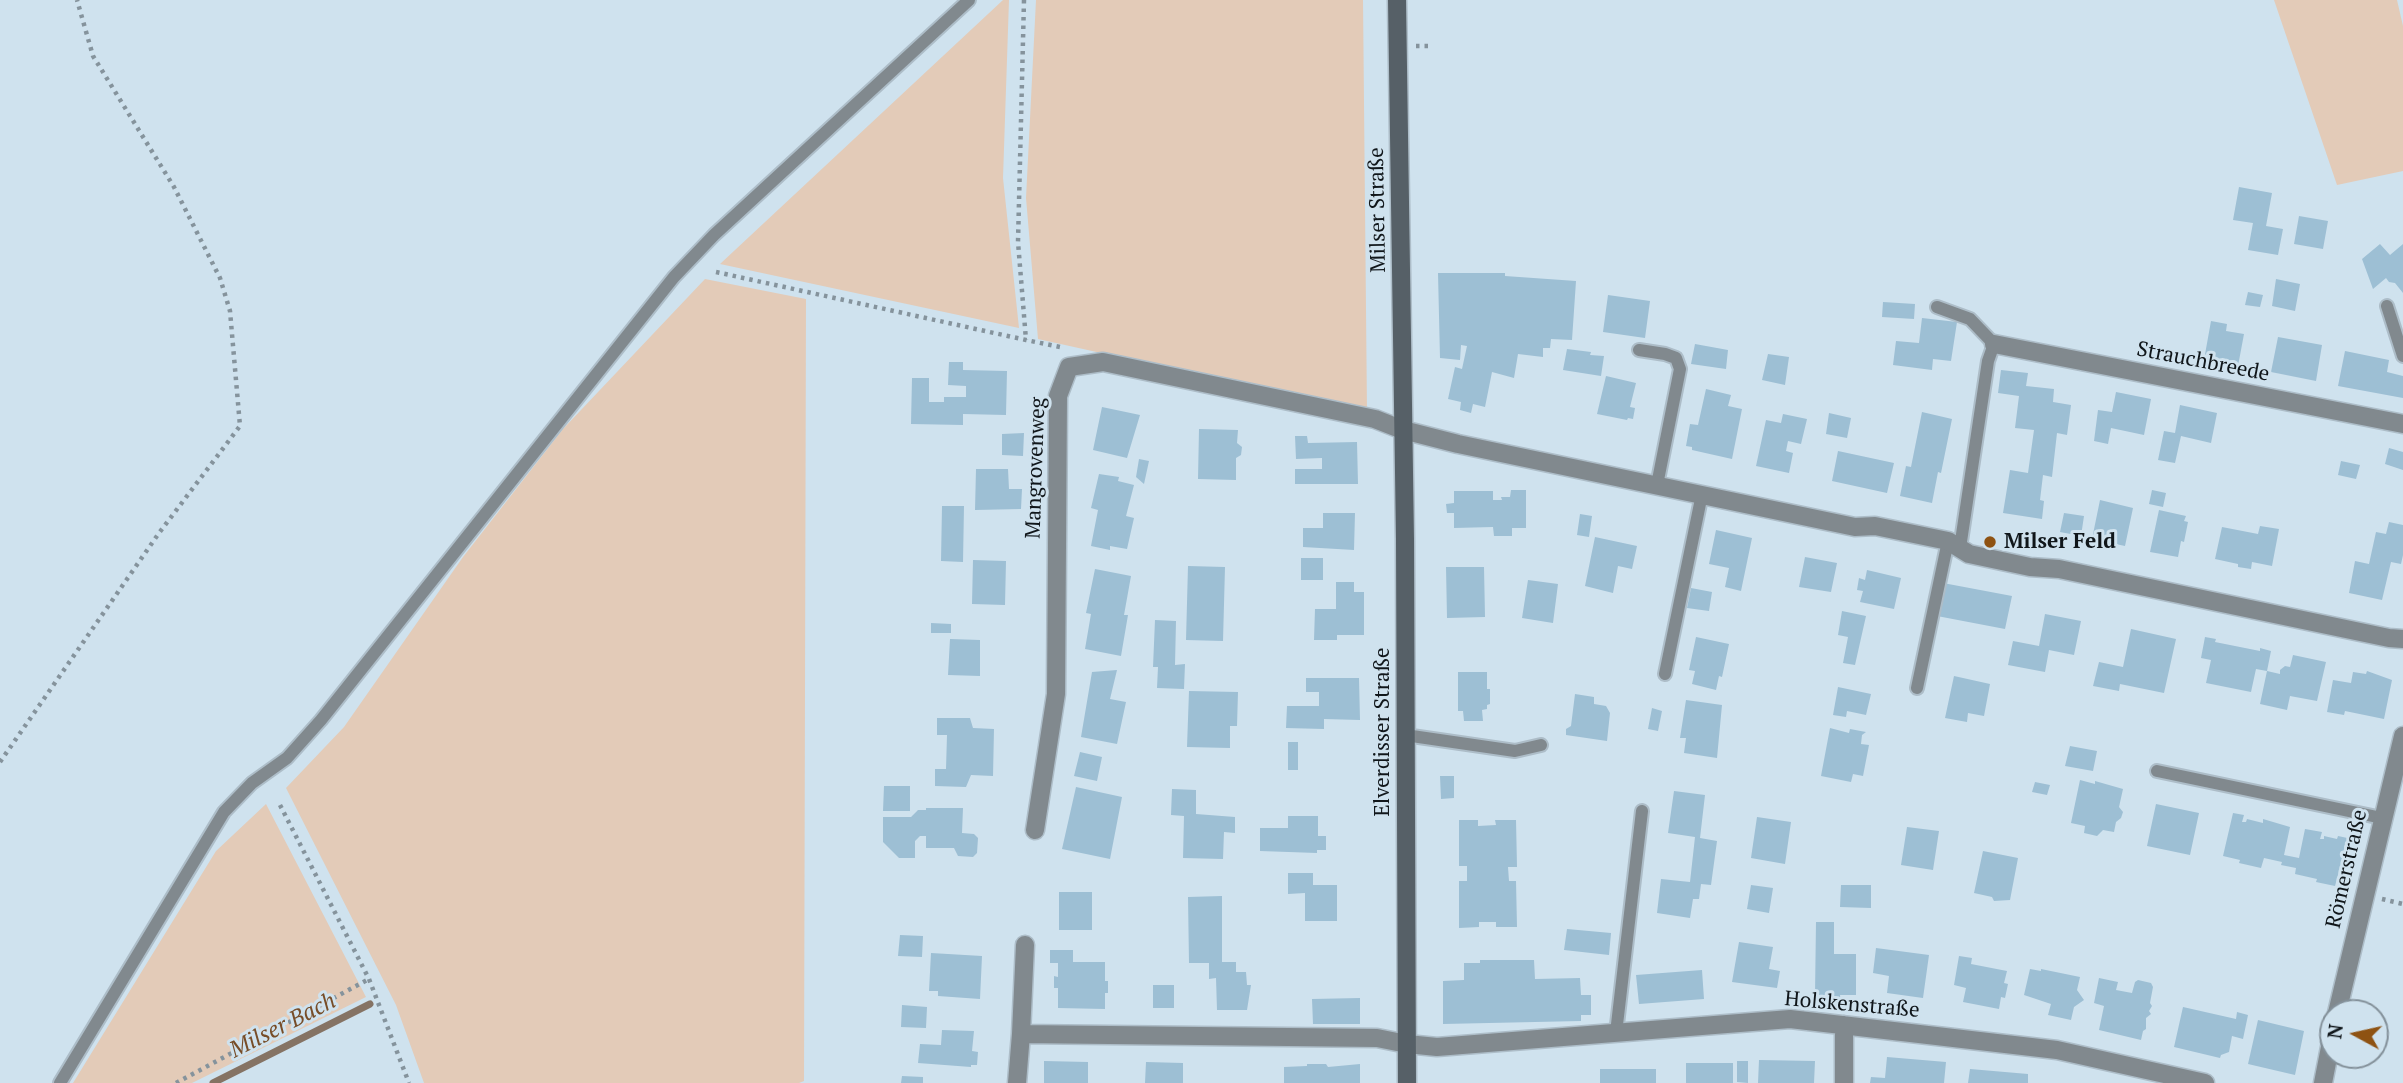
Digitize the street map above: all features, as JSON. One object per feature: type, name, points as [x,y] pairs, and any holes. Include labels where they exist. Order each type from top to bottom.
[{"type":"street","name":"Milser Straße","points":[[1397,0],[1403,425]]},
{"type":"street","name":"Strauchbreede","points":[[1994,344],[2403,424]]},
{"type":"street","points":[[1069,367],[1103,362],[1403,425],[1702,495],[1855,527],[1875,526],[1954,545],[1969,554],[2059,569],[2403,639]]},
{"type":"street","name":"Mangrovenweg","points":[[1035,830],[1056,694],[1058,396],[1069,367]]},
{"type":"street","name":"Elverdisser Straße","points":[[1403,425],[1406,1083]]},
{"type":"street","name":"Römerstraße","points":[[2340,999],[2403,736]]},
{"type":"street","points":[[1017,1083],[1026,945]]},
{"type":"street","name":"Holskenstraße","points":[[1407,1044],[1437,1047],[1790,1019],[2057,1050],[2205,1083]]},
{"type":"street","points":[[1844,1025],[1844,1083]]},
{"type":"street","points":[[1021,1034],[1377,1038],[1407,1044]]},
{"type":"lane","points":[[60,1083],[224,812],[253,783],[287,758],[321,720],[674,276],[714,235],[970,0]]},
{"type":"lane","points":[[2387,306],[2403,356]]},
{"type":"lane","points":[[1917,688],[1954,545],[1988,361],[1994,344],[1970,318],[1937,307]]},
{"type":"lane","points":[[1639,350],[1676,358],[1680,369],[1657,485]]},
{"type":"lane","points":[[1665,674],[1702,495]]},
{"type":"lane","points":[[1405,734],[1515,751],[1542,745]]},
{"type":"lane","points":[[2157,771],[2382,818]]},
{"type":"lane","points":[[1616,1033],[1642,811]]},
{"type":"path","points":[[0,762],[159,533],[240,426],[230,311],[220,278],[174,187],[93,56],[77,0]]},
{"type":"path","points":[[1024,0],[1018,242],[1026,340]]},
{"type":"path","points":[[716,272],[1060,347],[1069,367]]},
{"type":"path","points":[[280,805],[369,979],[409,1083]]},
{"type":"path","points":[[176,1083],[369,979]]},
{"type":"shaded area","points":[[1003,0],[1009,0],[1003,178],[1019,328],[720,264]]},
{"type":"shaded area","points":[[1036,0],[1363,0],[1367,412],[1038,339],[1026,198]]},
{"type":"shaded area","points":[[2274,0],[2397,0],[2403,26],[2403,171],[2337,185]]},
{"type":"shaded area","points":[[705,279],[806,299],[804,1081],[424,1083],[396,1005],[286,788],[344,727],[463,557],[563,429]]},
{"type":"shaded area","points":[[266,804],[366,997],[192,1083],[73,1083],[216,851]]},
{"type":"building","points":[[2239,187],[2272,193],[2266,226],[2283,229],[2278,255],[2248,250],[2253,223],[2233,220]]},
{"type":"building","points":[[2299,216],[2328,221],[2323,249],[2294,244]]},
{"type":"building","points":[[2380,244],[2390,255],[2403,244],[2403,293],[2395,283],[2386,278],[2373,289],[2362,259]]},
{"type":"building","points":[[1438,273],[1505,273],[1505,276],[1576,281],[1572,340],[1551,339],[1550,348],[1543,348],[1543,357],[1518,354],[1514,378],[1492,372],[1485,407],[1473,404],[1471,413],[1460,410],[1461,402],[1448,399],[1455,367],[1462,369],[1467,346],[1461,345],[1460,360],[1440,358]]},
{"type":"building","points":[[2276,279],[2300,284],[2295,311],[2272,306]]},
{"type":"building","points":[[2248,292],[2263,295],[2260,307],[2245,305]]},
{"type":"building","points":[[1608,295],[1650,301],[1645,338],[1603,332]]},
{"type":"building","points":[[1883,302],[1915,304],[1914,319],[1882,317]]},
{"type":"building","points":[[1922,318],[1957,322],[1951,361],[1933,359],[1932,370],[1893,365],[1896,341],[1919,343]]},
{"type":"building","points":[[2211,321],[2227,324],[2226,331],[2244,334],[2238,366],[2204,360]]},
{"type":"building","points":[[2278,337],[2322,345],[2316,381],[2271,372]]},
{"type":"building","points":[[1695,344],[1728,350],[1726,369],[1691,364]]},
{"type":"building","points":[[1567,349],[1604,356],[1601,376],[1563,370]]},
{"type":"building","points":[[2345,351],[2389,360],[2387,372],[2403,376],[2403,398],[2338,386]]},
{"type":"building","points":[[1768,354],[1789,357],[1785,385],[1762,380]]},
{"type":"building","points":[[949,362],[963,362],[963,370],[1007,371],[1006,415],[963,414],[963,425],[911,424],[912,378],[929,378],[929,402],[944,402],[944,397],[966,397],[966,386],[948,385]]},
{"type":"building","points":[[2001,370],[2028,373],[2026,386],[2054,389],[2053,402],[2071,405],[2067,435],[2057,433],[2052,477],[2043,475],[2040,500],[2044,501],[2042,519],[2003,513],[2010,470],[2028,473],[2034,430],[2015,428],[2019,396],[1998,393]]},
{"type":"building","points":[[1606,376],[1636,383],[1630,407],[1635,408],[1633,419],[1597,414]]},
{"type":"building","points":[[1706,389],[1731,395],[1728,406],[1742,409],[1732,459],[1692,450],[1692,447],[1686,446],[1690,424],[1698,425]]},
{"type":"building","points":[[2116,392],[2151,399],[2144,435],[2111,428],[2108,444],[2094,441],[2098,410],[2112,412]]},
{"type":"building","points":[[2180,405],[2217,413],[2211,443],[2181,436],[2175,463],[2158,460],[2164,431],[2175,433]]},
{"type":"building","points":[[1102,407],[1140,415],[1127,458],[1093,450]]},
{"type":"building","points":[[1922,412],[1952,419],[1932,503],[1900,496],[1906,466],[1911,467]]},
{"type":"building","points":[[1829,413],[1851,418],[1847,438],[1826,434]]},
{"type":"building","points":[[1783,414],[1807,419],[1801,444],[1788,441],[1786,451],[1793,453],[1789,473],[1756,466],[1766,420],[1781,423]]},
{"type":"building","points":[[1199,429],[1238,430],[1237,443],[1242,447],[1241,455],[1236,458],[1236,480],[1198,479]]},
{"type":"building","points":[[1024,433],[1023,456],[1002,455],[1002,434]]},
{"type":"building","points":[[1295,436],[1307,436],[1308,443],[1357,442],[1358,484],[1295,484],[1295,469],[1322,469],[1322,458],[1296,459]]},
{"type":"building","points":[[2389,448],[2403,452],[2403,470],[2385,464]]},
{"type":"building","points":[[1838,451],[1894,463],[1887,493],[1832,481]]},
{"type":"building","points":[[1139,459],[1149,461],[1144,484],[1136,477]]},
{"type":"building","points":[[2341,461],[2360,465],[2356,479],[2338,475]]},
{"type":"building","points":[[976,469],[1008,469],[1009,489],[1022,489],[1021,509],[975,510]]},
{"type":"building","points":[[1099,474],[1119,477],[1118,481],[1134,485],[1126,516],[1134,518],[1127,549],[1110,546],[1110,550],[1091,546],[1098,510],[1091,508]]},
{"type":"building","points":[[1511,490],[1526,490],[1526,528],[1512,528],[1512,536],[1494,536],[1493,527],[1454,528],[1454,513],[1447,513],[1446,504],[1454,503],[1454,491],[1493,491],[1493,500],[1502,500],[1501,497],[1510,497]]},
{"type":"building","points":[[2152,490],[2166,493],[2163,507],[2149,504]]},
{"type":"building","points":[[2100,500],[2133,508],[2125,546],[2092,539]]},
{"type":"building","points":[[942,506],[964,506],[963,562],[941,561]]},
{"type":"building","points":[[2159,510],[2186,516],[2184,521],[2188,522],[2178,557],[2150,552]]},
{"type":"building","points":[[1323,513],[1355,513],[1354,550],[1303,547],[1303,528],[1323,528]]},
{"type":"building","points":[[2064,513],[2084,516],[2081,536],[2060,532]]},
{"type":"building","points":[[1580,514],[1592,516],[1589,537],[1577,535]]},
{"type":"building","points":[[2389,522],[2403,525],[2403,555],[2401,564],[2391,562],[2382,600],[2349,593],[2355,561],[2369,564],[2376,532],[2386,534]]},
{"type":"building","points":[[2260,526],[2279,529],[2272,566],[2252,562],[2251,569],[2215,559],[2222,527],[2258,534]]},
{"type":"building","points":[[1716,530],[1752,538],[1741,591],[1725,587],[1729,568],[1709,564]]},
{"type":"building","points":[[1595,537],[1637,546],[1632,569],[1618,566],[1613,593],[1585,586]]},
{"type":"building","points":[[1805,557],[1837,563],[1831,592],[1799,587]]},
{"type":"building","points":[[1301,558],[1323,558],[1323,580],[1301,580]]},
{"type":"building","points":[[973,560],[1006,561],[1005,605],[972,604]]},
{"type":"building","points":[[1188,566],[1225,567],[1223,641],[1186,640]]},
{"type":"building","points":[[1446,567],[1484,567],[1485,617],[1447,618]]},
{"type":"building","points":[[1095,569],[1131,576],[1124,615],[1128,615],[1121,656],[1085,649],[1091,614],[1086,613]]},
{"type":"building","points":[[1867,570],[1901,578],[1894,609],[1860,602],[1863,591],[1857,590],[1859,578],[1865,580]]},
{"type":"building","points":[[1528,580],[1558,584],[1553,623],[1522,618]]},
{"type":"building","points":[[1336,582],[1354,582],[1354,592],[1364,592],[1364,635],[1337,635],[1337,640],[1314,640],[1315,609],[1336,609]]},
{"type":"building","points":[[1943,583],[2012,596],[2005,629],[1937,616]]},
{"type":"building","points":[[1691,588],[1712,592],[1709,611],[1687,608]]},
{"type":"building","points":[[1842,611],[1866,616],[1855,665],[1843,663],[1848,637],[1838,635]]},
{"type":"building","points":[[2045,614],[2081,621],[2074,655],[2049,650],[2045,672],[2008,665],[2013,641],[2039,646]]},
{"type":"building","points":[[1155,620],[1176,621],[1175,665],[1185,664],[1184,689],[1157,688],[1158,667],[1153,667]]},
{"type":"building","points":[[931,623],[951,624],[951,633],[931,633]]},
{"type":"building","points":[[2131,629],[2176,639],[2164,693],[2120,684],[2119,691],[2093,686],[2099,662],[2123,667]]},
{"type":"building","points":[[1696,637],[1729,644],[1722,677],[1719,676],[1716,690],[1692,684],[1695,671],[1689,670]]},
{"type":"building","points":[[2205,637],[2216,639],[2215,642],[2271,651],[2267,671],[2256,669],[2251,692],[2206,683],[2211,660],[2201,658]]},
{"type":"building","points":[[950,639],[980,640],[980,676],[948,675]]},
{"type":"building","points":[[2293,655],[2326,662],[2317,701],[2290,696],[2287,710],[2260,704],[2267,671],[2280,674],[2280,670],[2285,666],[2290,667]]},
{"type":"building","points":[[1117,670],[1110,699],[1126,702],[1117,744],[1081,737],[1092,672]]},
{"type":"building","points":[[2367,671],[2392,680],[2384,719],[2345,711],[2344,715],[2327,712],[2333,680],[2351,683],[2353,672],[2366,674]]},
{"type":"building","points":[[1458,672],[1487,672],[1490,704],[1487,709],[1482,710],[1483,721],[1464,721],[1463,711],[1458,711]]},
{"type":"building","points":[[1954,676],[1990,684],[1984,716],[1968,713],[1967,722],[1945,718]]},
{"type":"building","points":[[1306,678],[1359,678],[1360,720],[1324,719],[1324,729],[1286,728],[1287,706],[1319,706],[1319,692],[1306,692]]},
{"type":"building","points":[[1838,687],[1871,694],[1866,715],[1847,711],[1846,717],[1833,715]]},
{"type":"building","points":[[1189,691],[1238,692],[1237,726],[1230,726],[1230,748],[1187,747]]},
{"type":"building","points":[[1575,694],[1594,697],[1594,704],[1606,706],[1610,713],[1607,741],[1566,735],[1566,729],[1571,726]]},
{"type":"building","points":[[1686,700],[1722,705],[1717,758],[1684,753],[1686,738],[1680,738]]},
{"type":"building","points":[[1652,708],[1662,711],[1658,731],[1648,729]]},
{"type":"building","points":[[937,718],[970,718],[973,728],[994,729],[993,776],[971,775],[966,787],[935,786],[935,769],[946,769],[947,735],[937,735]]},
{"type":"building","points":[[1830,728],[1849,733],[1850,729],[1866,732],[1862,735],[1861,744],[1869,745],[1863,776],[1853,774],[1851,782],[1821,776]]},
{"type":"building","points":[[1288,742],[1298,742],[1298,770],[1288,770]]},
{"type":"building","points":[[2070,746],[2097,751],[2093,771],[2065,766]]},
{"type":"building","points":[[1080,752],[1102,757],[1097,781],[1074,776]]},
{"type":"building","points":[[1440,776],[1454,776],[1454,798],[1441,799]]},
{"type":"building","points":[[2080,780],[2123,789],[2119,807],[2123,812],[2116,822],[2114,832],[2103,830],[2097,836],[2084,833],[2085,826],[2071,823]]},
{"type":"building","points":[[2035,782],[2050,785],[2047,795],[2032,792]]},
{"type":"building","points":[[884,786],[910,786],[910,811],[883,811]]},
{"type":"building","points":[[1076,787],[1122,797],[1110,859],[1062,849]]},
{"type":"building","points":[[1172,789],[1196,790],[1196,814],[1235,817],[1235,833],[1224,832],[1223,859],[1183,858],[1184,816],[1171,815]]},
{"type":"building","points":[[1674,791],[1705,795],[1700,838],[1717,841],[1711,885],[1701,884],[1699,899],[1693,899],[1690,918],[1657,913],[1661,879],[1690,882],[1695,837],[1668,833]]},
{"type":"building","points":[[2156,804],[2199,813],[2190,855],[2147,846]]},
{"type":"building","points":[[963,808],[962,833],[974,834],[978,838],[977,853],[973,857],[958,856],[954,848],[926,848],[926,836],[920,836],[915,841],[915,858],[899,858],[883,842],[883,817],[911,817],[918,810]]},
{"type":"building","points":[[2233,813],[2244,815],[2242,822],[2247,819],[2263,823],[2263,819],[2290,827],[2284,855],[2299,858],[2305,829],[2322,832],[2320,839],[2324,839],[2324,836],[2337,839],[2338,836],[2352,839],[2348,857],[2343,856],[2335,886],[2295,874],[2296,868],[2281,865],[2282,862],[2264,858],[2261,868],[2223,856]]},
{"type":"building","points":[[1288,816],[1318,816],[1318,836],[1326,836],[1326,850],[1317,850],[1317,853],[1260,851],[1260,828],[1288,828]]},
{"type":"building","points":[[1757,817],[1791,822],[1785,864],[1751,858]]},
{"type":"building","points":[[1459,820],[1478,820],[1478,826],[1496,825],[1495,820],[1516,820],[1517,867],[1508,867],[1509,881],[1516,881],[1517,927],[1496,927],[1496,922],[1479,922],[1479,927],[1459,928],[1459,881],[1467,881],[1467,866],[1459,866]]},
{"type":"building","points":[[1907,827],[1939,831],[1933,870],[1901,865]]},
{"type":"building","points":[[1983,851],[2018,858],[2010,900],[1994,901],[1992,897],[1974,893]]},
{"type":"building","points":[[1288,873],[1313,873],[1313,885],[1337,885],[1337,921],[1305,921],[1305,893],[1288,894]]},
{"type":"building","points":[[1751,885],[1773,888],[1769,913],[1747,909]]},
{"type":"building","points":[[1841,885],[1871,885],[1871,908],[1840,907]]},
{"type":"building","points":[[1059,892],[1092,892],[1092,930],[1059,930]]},
{"type":"building","points":[[1222,896],[1222,962],[1236,962],[1236,972],[1246,972],[1247,985],[1251,985],[1247,1010],[1217,1010],[1216,978],[1209,979],[1209,963],[1189,963],[1188,897]]},
{"type":"building","points":[[1816,922],[1834,922],[1834,954],[1856,954],[1856,995],[1840,995],[1841,1003],[1829,1003],[1829,995],[1815,995]]},
{"type":"building","points":[[1567,929],[1611,933],[1609,955],[1564,950]]},
{"type":"building","points":[[900,935],[923,936],[922,957],[898,956]]},
{"type":"building","points":[[1739,942],[1773,947],[1769,969],[1780,971],[1777,988],[1732,982]]},
{"type":"building","points":[[1876,948],[1929,955],[1923,998],[1887,993],[1889,976],[1873,973]]},
{"type":"building","points":[[1050,950],[1073,950],[1073,962],[1105,962],[1108,993],[1105,993],[1105,1009],[1058,1008],[1058,988],[1054,988],[1054,976],[1058,977],[1058,963],[1050,963]]},
{"type":"building","points":[[931,953],[982,956],[980,999],[938,996],[938,991],[929,991]]},
{"type":"building","points":[[1959,956],[1972,958],[1971,964],[2007,971],[2004,983],[2008,984],[2005,998],[2001,997],[1999,1009],[1963,1002],[1966,988],[1954,985]]},
{"type":"building","points":[[1480,960],[1534,960],[1535,979],[1580,978],[1581,995],[1591,995],[1591,1015],[1581,1015],[1581,1021],[1443,1024],[1443,981],[1464,980],[1464,963],[1480,963]]},
{"type":"building","points":[[2030,969],[2080,977],[2077,990],[2084,1000],[2074,1007],[2071,1020],[2048,1015],[2051,1004],[2024,995]]},
{"type":"building","points":[[1702,970],[1704,999],[1639,1004],[1636,975]]},
{"type":"building","points":[[2099,978],[2118,982],[2116,990],[2132,993],[2138,980],[2151,983],[2151,1014],[2146,1018],[2146,1029],[2141,1040],[2099,1030],[2104,1006],[2094,1003]]},
{"type":"building","points":[[1153,985],[1174,985],[1174,1008],[1153,1008]]},
{"type":"building","points":[[1360,998],[1360,1024],[1313,1024],[1312,999]]},
{"type":"building","points":[[902,1005],[927,1007],[926,1028],[901,1027]]},
{"type":"building","points":[[2183,1007],[2236,1019],[2237,1012],[2248,1015],[2243,1039],[2232,1036],[2229,1052],[2220,1058],[2174,1047]]},
{"type":"building","points":[[2258,1020],[2304,1031],[2295,1075],[2248,1064]]},
{"type":"building","points":[[942,1030],[974,1031],[972,1051],[978,1052],[977,1065],[971,1067],[918,1063],[920,1044],[941,1045]]},
{"type":"building","points":[[1887,1057],[1946,1062],[1944,1083],[1870,1083],[1871,1077],[1885,1078]]},
{"type":"building","points":[[1759,1060],[1815,1061],[1814,1083],[1758,1083]]},
{"type":"building","points":[[1044,1061],[1088,1062],[1088,1083],[1044,1083]]},
{"type":"building","points":[[1737,1061],[1748,1061],[1748,1083],[1737,1082]]},
{"type":"building","points":[[1146,1062],[1183,1063],[1183,1083],[1145,1083]]},
{"type":"building","points":[[1686,1063],[1733,1063],[1733,1083],[1686,1083]]},
{"type":"building","points":[[1326,1064],[1328,1067],[1360,1064],[1360,1083],[1284,1083],[1284,1067]]},
{"type":"building","points":[[1600,1069],[1656,1069],[1656,1083],[1600,1083]]},
{"type":"building","points":[[1970,1069],[2028,1074],[2028,1083],[1968,1083]]},
{"type":"building","points":[[902,1076],[923,1077],[923,1083],[901,1083]]},
{"type":"waterway","name":"Milser Bach","points":[[213,1083],[370,1004]]},
{"type":"place","name":"Milser Feld","points":[[1990,542]]}]
